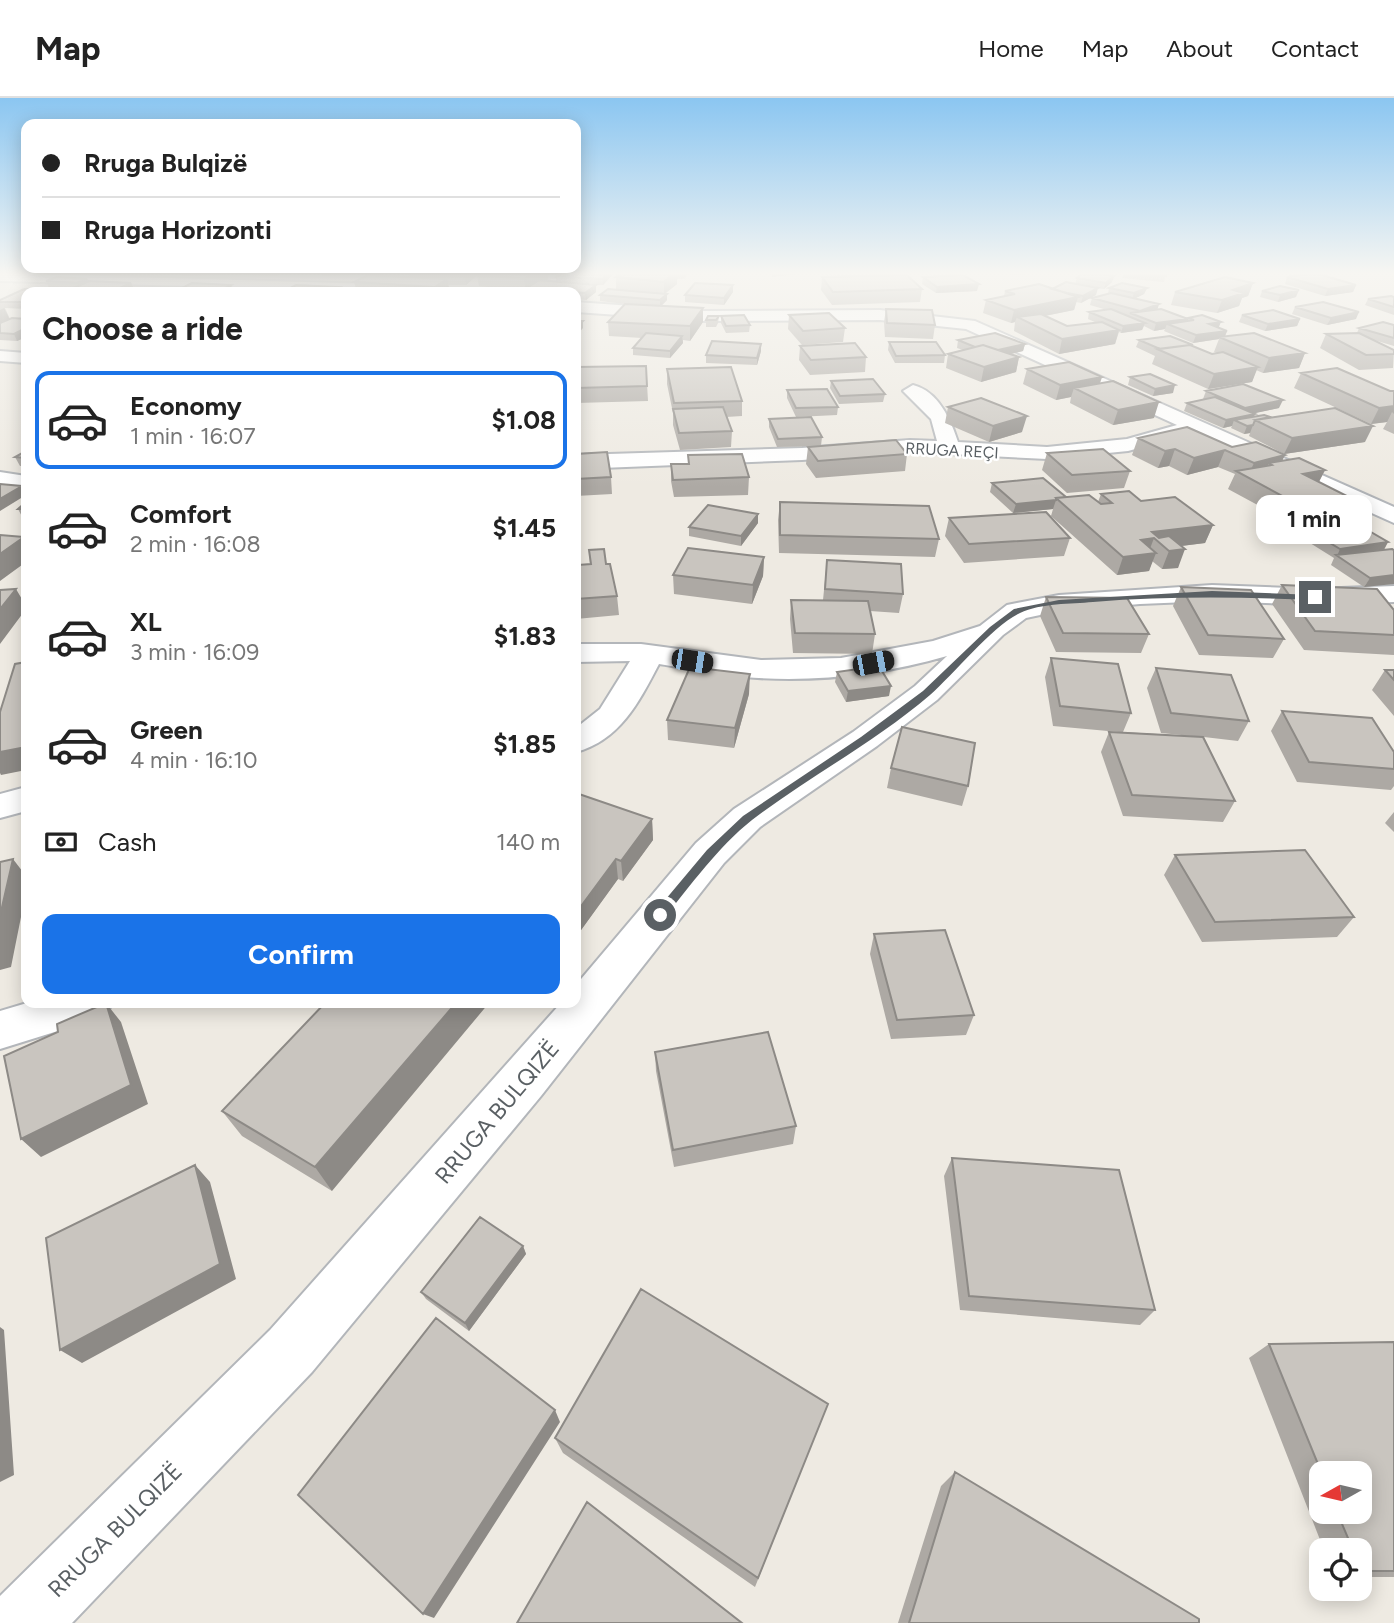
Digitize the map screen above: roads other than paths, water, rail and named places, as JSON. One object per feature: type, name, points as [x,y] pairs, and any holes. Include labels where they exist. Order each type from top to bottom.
[{"type":"street","points":[[1014,344],[1394,516]]},
{"type":"street","points":[[0,356],[21,358]]},
{"type":"street","points":[[913,391],[940,417],[950,449]]},
{"type":"street","name":"RRUGA REÇI","points":[[581,462],[802,454],[910,446],[1047,453],[1087,451],[1128,445],[1199,426]]},
{"type":"street","points":[[0,479],[21,482]]},
{"type":"street","points":[[1350,495],[1390,488]]},
{"type":"street","points":[[581,653],[615,651],[649,654],[715,665],[762,669],[813,668],[873,663],[922,654],[993,629],[1017,611],[1059,603],[1212,593],[1315,597],[1394,594]]},
{"type":"street","name":"RRUGA BULQIZË","points":[[23,1623],[292,1351],[524,1081],[710,853],[747,818],[865,739],[926,693],[993,629]]},
{"type":"street","points":[[581,739],[593,734],[611,720],[649,654]]},
{"type":"street","points":[[0,806],[21,800]]},
{"type":"street","points":[[0,1030],[73,1008]]}]
